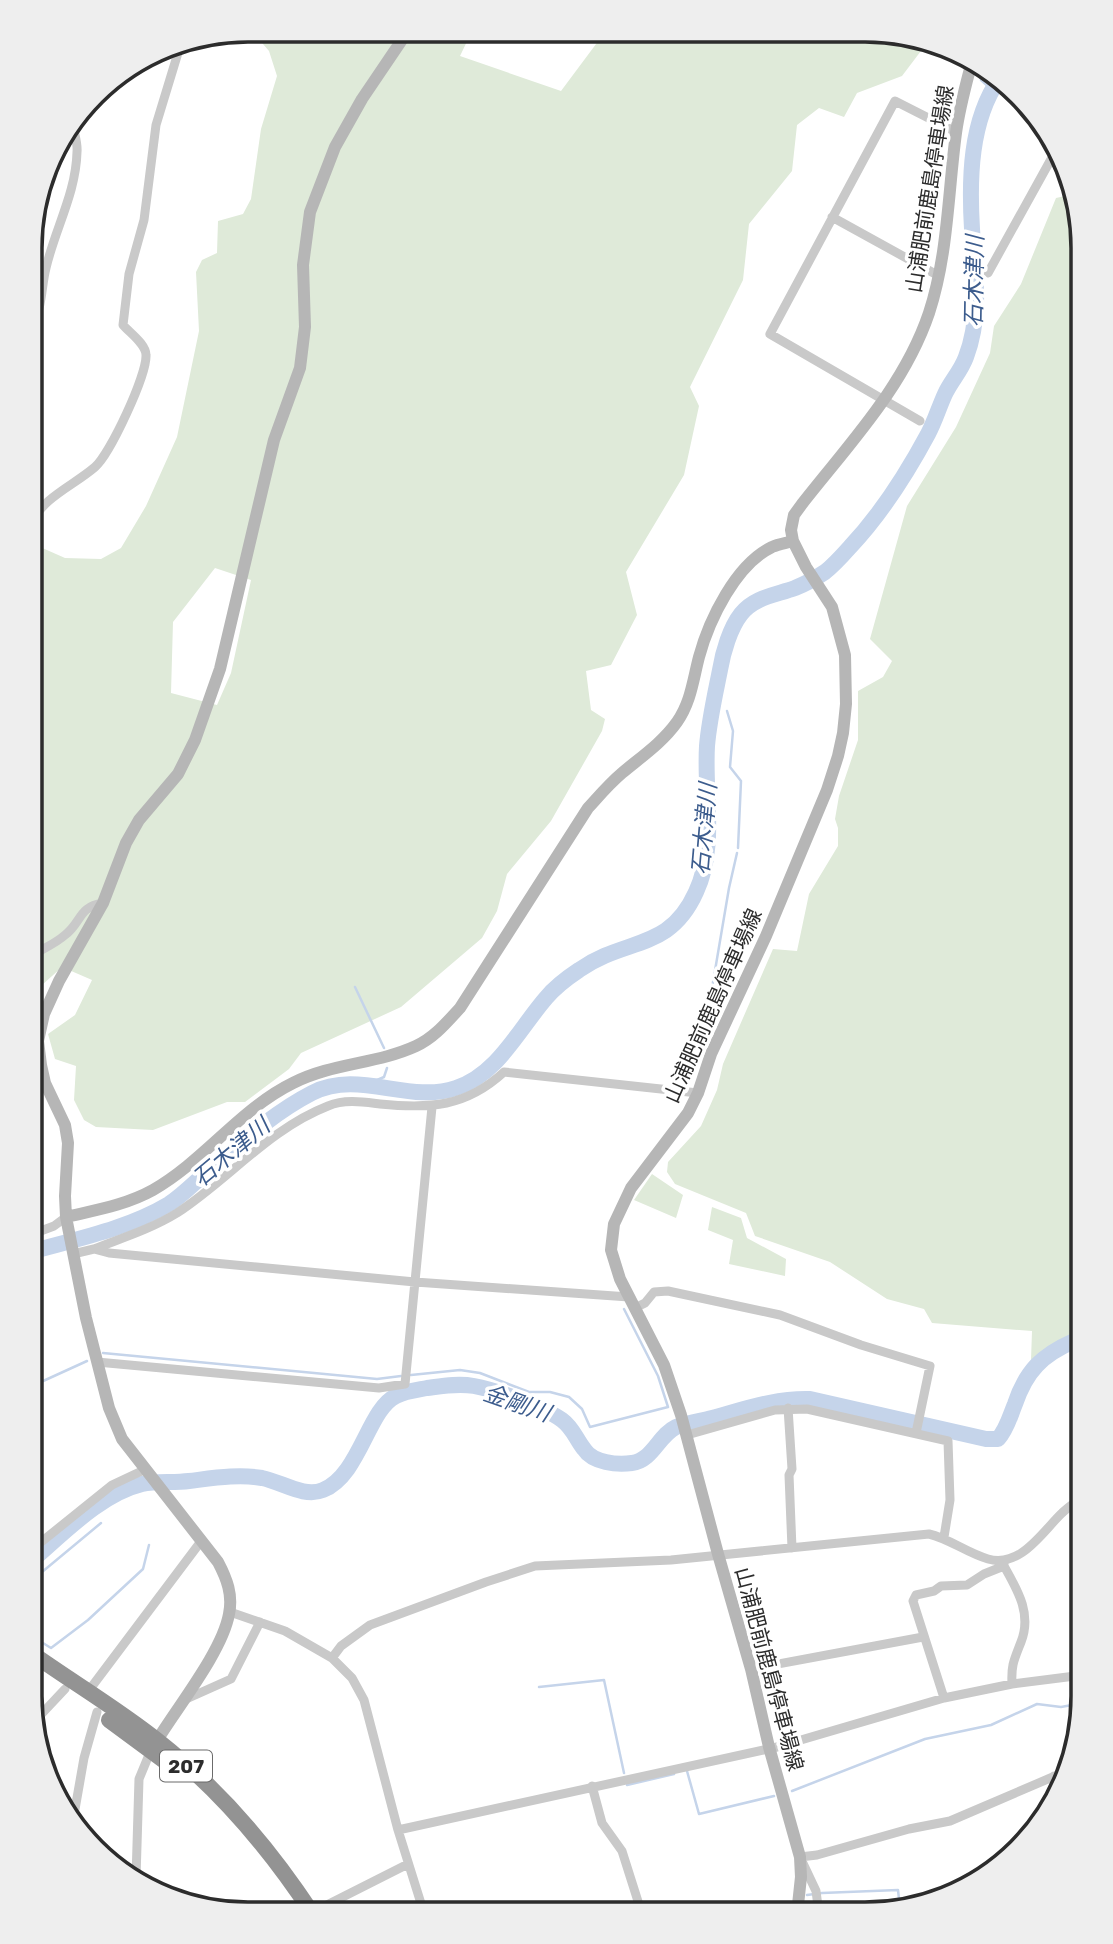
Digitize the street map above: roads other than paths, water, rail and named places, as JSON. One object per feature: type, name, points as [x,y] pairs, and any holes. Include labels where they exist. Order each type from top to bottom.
[{"type":"highway","name":"207","points":[[42,1661],[154,1745],[248,1827],[305,1902]]},
{"type":"highway","name":"207","points":[[42,1673],[97,1712],[154,1745],[246,1836],[294,1902]]},
{"type":"street","points":[[42,1020],[103,903],[126,843],[139,820],[178,774],[195,740],[220,669],[274,440],[300,368],[305,327],[303,265],[310,212],[335,147],[362,99],[401,42]]},
{"type":"street","points":[[42,507],[50,498],[98,465],[122,424],[139,384],[146,355],[144,348],[123,326],[129,274],[144,220],[156,125],[177,55]]},
{"type":"street","name":"山浦肥前鹿島停車場線","points":[[798,1902],[800,1857],[687,1435],[664,1365],[620,1279],[613,1257],[612,1238],[614,1224],[631,1188],[688,1113],[698,1093],[711,1054],[766,936],[827,790],[838,756],[846,705],[845,655],[839,628],[825,593],[806,567],[793,541],[791,530],[794,515],[883,401],[902,374],[917,343],[929,312],[944,252],[956,132],[970,71]]},
{"type":"street","points":[[920,421],[769,334],[895,101],[956,132]]},
{"type":"street","points":[[42,291],[46,267],[73,186],[78,149],[75,137]]},
{"type":"street","points":[[988,273],[1051,159]]},
{"type":"street","points":[[832,216],[939,276]]},
{"type":"street","points":[[42,1230],[66,1217],[133,1200],[154,1189],[260,1104],[290,1084],[315,1073],[393,1055],[417,1046],[434,1035],[460,1008],[588,808],[608,786],[668,734],[679,719],[691,694],[699,657],[711,622],[741,573],[758,556],[772,547],[793,541]]},
{"type":"street","points":[[42,950],[64,937],[83,912],[92,905],[103,903]]},
{"type":"street","points":[[42,1072],[65,1125],[68,1143],[66,1217],[109,1408],[122,1439],[202,1540],[227,1579],[230,1595],[230,1612],[219,1644],[154,1745],[139,1779],[136,1868]]},
{"type":"street","points":[[73,1253],[94,1249],[149,1228],[178,1212],[263,1143],[299,1118],[331,1104],[355,1101],[432,1107],[471,1096],[504,1072],[698,1093]]},
{"type":"street","points":[[97,1362],[379,1388],[405,1384],[432,1107]]},
{"type":"street","points":[[94,1249],[109,1253],[632,1303],[645,1303],[654,1292],[668,1291],[780,1315],[930,1366],[916,1433]]},
{"type":"street","points":[[788,1408],[792,1469],[789,1475],[792,1548]]},
{"type":"street","points":[[687,1435],[788,1408],[807,1409],[948,1441],[950,1500],[944,1537]]},
{"type":"street","points":[[42,1541],[112,1485],[149,1472]]},
{"type":"street","points":[[944,1698],[913,1601],[916,1595],[934,1591],[940,1586],[967,1585],[1037,1541],[1071,1505]]},
{"type":"street","points":[[332,1658],[341,1646],[370,1625],[526,1569],[555,1564],[671,1560],[929,1534],[944,1537],[976,1554],[1004,1563],[1023,1601],[1026,1620],[1011,1665],[1012,1684]]},
{"type":"street","points":[[87,1693],[202,1540]]},
{"type":"street","points":[[230,1612],[285,1632],[332,1658],[352,1678],[364,1700],[398,1830],[420,1902]]},
{"type":"street","points":[[183,1700],[231,1679],[260,1622]]},
{"type":"street","points":[[751,1669],[923,1637]]},
{"type":"street","points":[[398,1830],[769,1747],[944,1698],[1012,1684],[1071,1677]]},
{"type":"street","points":[[43,1712],[65,1689]]},
{"type":"street","points":[[75,1807],[84,1758],[97,1712]]},
{"type":"street","points":[[817,1902],[800,1857],[817,1856],[909,1829],[950,1821],[1054,1776]]},
{"type":"street","points":[[592,1786],[602,1823],[622,1851],[638,1902]]},
{"type":"street","points":[[332,1902],[408,1864]]},
{"type":"waterway","points":[[981,78],[992,90]]},
{"type":"waterway","name":"石木津川","points":[[42,1249],[119,1227],[169,1204],[258,1129],[312,1093],[348,1084],[438,1092],[471,1081],[496,1062],[561,983],[596,960],[660,934],[673,925],[685,911],[696,892],[706,857],[708,737],[723,656],[734,626],[741,614],[752,604],[799,586],[825,572],[861,534],[883,508],[911,464],[947,389],[966,357],[976,310],[971,210],[974,151],[982,113],[994,87]]},
{"type":"waterway","points":[[727,711],[733,731],[730,767],[741,781],[738,848]]},
{"type":"waterway","points":[[710,1000],[737,853]]},
{"type":"waterway","points":[[355,987],[384,1048]]},
{"type":"waterway","points":[[686,1082],[693,1050],[708,1007]]},
{"type":"waterway","points":[[368,1084],[384,1077],[387,1068]]},
{"type":"waterway","points":[[411,1375],[460,1370],[480,1373],[529,1392],[550,1392],[569,1397],[582,1409],[590,1427],[668,1407],[658,1376],[624,1309]]},
{"type":"waterway","name":"金剛川","points":[[42,1551],[97,1506],[126,1489],[142,1484],[244,1476],[262,1478],[301,1491],[323,1490],[336,1482],[346,1471],[386,1403],[411,1391],[456,1385],[495,1391],[562,1420],[588,1454],[613,1463],[626,1464],[645,1458],[676,1427],[761,1405],[797,1399],[810,1399],[986,1439],[998,1439],[1030,1373],[1044,1358],[1071,1343]]},
{"type":"waterway","points":[[103,1353],[377,1379],[401,1376]]},
{"type":"waterway","points":[[42,1382],[87,1361]]},
{"type":"waterway","points":[[42,1572],[101,1523]]},
{"type":"waterway","points":[[42,1642],[51,1648],[88,1620],[143,1569],[149,1545]]},
{"type":"waterway","points":[[539,1687],[604,1680],[624,1773]]},
{"type":"waterway","points":[[792,1791],[925,1739],[991,1725],[1037,1704],[1061,1707],[1071,1705]]},
{"type":"waterway","points":[[687,1771],[699,1814],[774,1796]]},
{"type":"waterway","points":[[627,1785],[674,1774]]},
{"type":"waterway","points":[[807,1895],[898,1890],[899,1899]]}]
